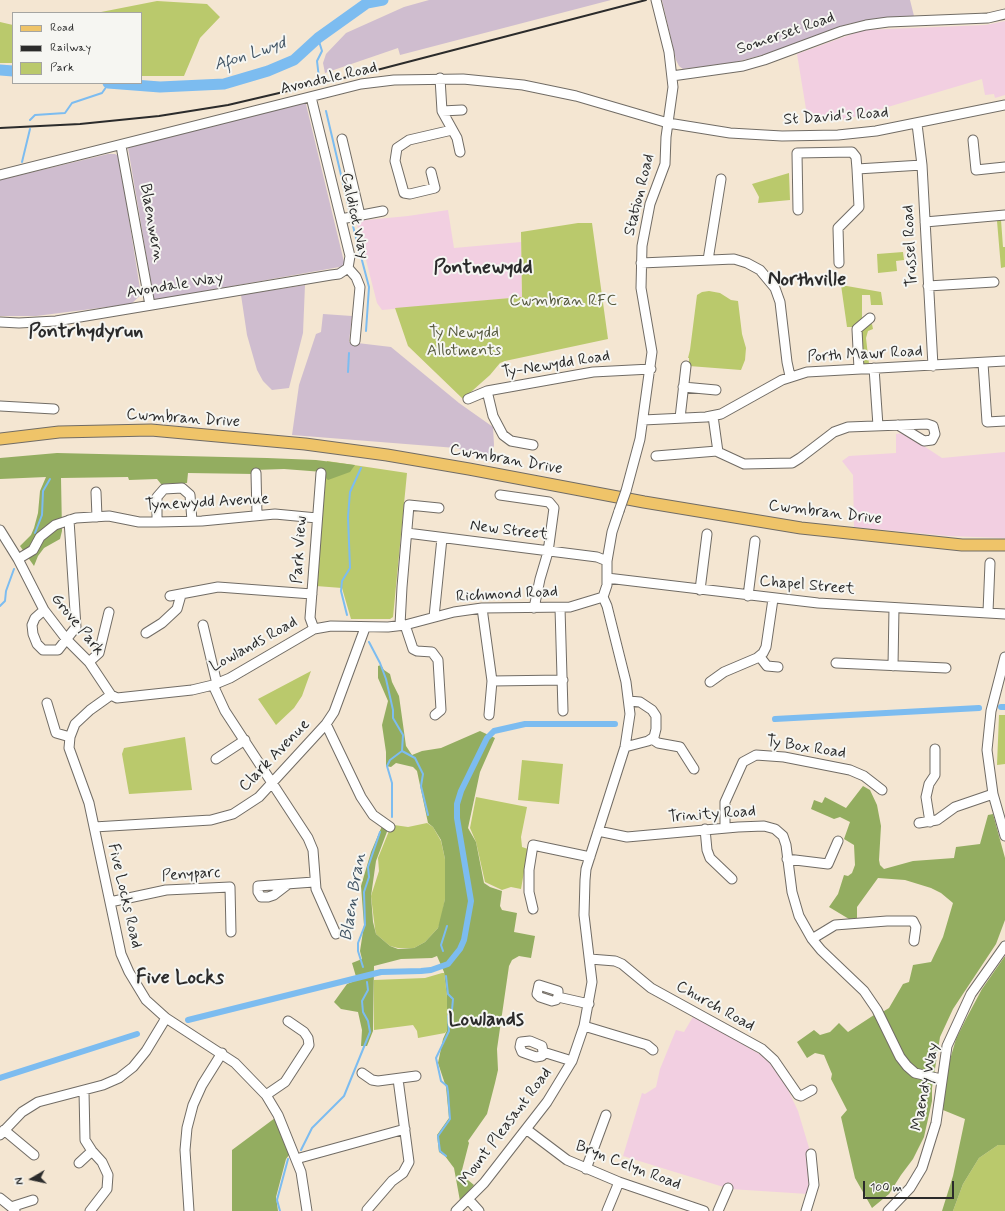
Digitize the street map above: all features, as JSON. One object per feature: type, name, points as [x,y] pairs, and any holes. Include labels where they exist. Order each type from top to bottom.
[{"type":"main road","name":"Cwmbran Drive","points":[[0,439],[59,432],[151,430],[305,444],[469,468],[644,502],[801,528],[962,545],[1005,545]]},
{"type":"street","name":"Station Road","points":[[603,597],[606,592],[607,561],[612,532],[634,465],[651,369],[652,345],[642,296],[641,263],[650,204],[666,164],[668,123],[672,97],[672,76],[657,3]]},
{"type":"street","name":"Somerset Road","points":[[672,76],[743,66],[764,60],[842,31],[870,24],[988,18],[1005,14]]},
{"type":"street","name":"Avondale Road","points":[[0,175],[376,82],[440,78],[496,81],[542,88],[668,123]]},
{"type":"street","points":[[440,78],[442,111],[452,130],[460,152]]},
{"type":"street","name":"Caldicot Way","points":[[311,97],[350,256],[348,268],[356,277],[360,287],[355,341]]},
{"type":"street","name":"St David's Road","points":[[668,123],[730,133],[782,136],[838,135],[917,124],[1005,105]]},
{"type":"street","points":[[442,111],[462,110]]},
{"type":"street","name":"Trussel Road","points":[[917,124],[922,165],[933,366]]},
{"type":"street","points":[[431,172],[435,188],[410,194],[404,193],[395,161],[398,148],[409,140],[452,130]]},
{"type":"street","points":[[342,139],[360,215]]},
{"type":"street","points":[[973,140],[976,170],[1005,167]]},
{"type":"street","name":"Blaenwern","points":[[121,146],[150,305]]},
{"type":"street","points":[[798,210],[797,153],[852,152],[856,157],[859,206],[838,228],[839,264]]},
{"type":"street","points":[[857,169],[922,165]]},
{"type":"street","points":[[708,260],[721,179]]},
{"type":"street","points":[[341,219],[383,211]]},
{"type":"street","points":[[925,222],[1005,215]]},
{"type":"street","points":[[641,263],[734,259],[747,263],[760,270],[770,282],[780,302],[790,376]]},
{"type":"street","name":"Avondale Way","points":[[2,322],[51,321],[339,274],[348,268]]},
{"type":"street","points":[[928,286],[994,282]]},
{"type":"street","points":[[859,369],[857,328],[870,318]]},
{"type":"street","name":"Porth Mawr Road","points":[[643,420],[713,416],[728,411],[790,376],[807,372],[1005,361]]},
{"type":"street","points":[[984,363],[987,422],[1005,421]]},
{"type":"street","points":[[680,418],[686,366]]},
{"type":"street","points":[[874,368],[878,426]]},
{"type":"street","name":"Ty-Newydd Road","points":[[468,398],[487,391],[593,372],[651,369]]},
{"type":"street","points":[[683,387],[716,390]]},
{"type":"street","points":[[487,391],[493,416],[503,435],[511,441],[533,445]]},
{"type":"street","points":[[0,406],[54,409]]},
{"type":"street","points":[[713,416],[717,451],[721,455],[744,464],[792,462],[840,429],[853,426],[898,425]]},
{"type":"street","points":[[656,456],[717,451]]},
{"type":"street","points":[[256,473],[257,515]]},
{"type":"street","name":"Park View","points":[[314,629],[310,618],[320,473]]},
{"type":"street","points":[[157,522],[157,497],[164,489],[182,488],[190,495],[192,522]]},
{"type":"street","points":[[96,492],[97,517]]},
{"type":"street","points":[[500,495],[551,503],[554,511],[548,552],[540,579],[534,608]]},
{"type":"street","points":[[435,715],[441,710],[438,660],[432,652],[417,651],[413,649],[403,625],[407,533],[410,505],[439,508]]},
{"type":"street","name":"Tynewydd Avenue","points":[[18,558],[33,550],[40,537],[55,525],[76,518],[109,516],[139,522],[192,522],[275,514],[317,518]]},
{"type":"street","points":[[44,610],[35,618],[32,625],[33,634],[37,644],[43,650],[58,650],[76,627],[69,520]]},
{"type":"street","name":"Grove Park","points":[[0,530],[18,558],[44,610],[67,640],[88,662],[111,695]]},
{"type":"street","name":"New Street","points":[[407,533],[597,558],[607,561]]},
{"type":"street","points":[[700,590],[707,534]]},
{"type":"street","points":[[434,617],[442,538]]},
{"type":"street","points":[[748,596],[755,541]]},
{"type":"street","points":[[988,612],[990,563]]},
{"type":"street","name":"Chapel Street","points":[[607,578],[748,596],[894,608],[1005,614]]},
{"type":"street","points":[[170,596],[218,587],[312,594]]},
{"type":"street","points":[[146,633],[162,623],[177,609],[181,595]]},
{"type":"street","name":"Richmond Road","points":[[365,628],[403,625],[434,617],[482,608],[570,607],[603,597]]},
{"type":"street","name":"Mount Pleasant Road","points":[[456,1211],[469,1200],[484,1183],[547,1102],[572,1061],[584,1026],[592,982],[590,958],[581,930],[586,869],[625,747],[629,727],[629,701],[607,606],[603,597]]},
{"type":"street","points":[[710,682],[724,672],[760,656],[766,647],[772,598]]},
{"type":"street","points":[[482,608],[492,681],[490,715]]},
{"type":"street","points":[[560,608],[563,711]]},
{"type":"street","points":[[893,666],[894,608]]},
{"type":"street","points":[[88,662],[99,653],[109,612]]},
{"type":"street","points":[[203,625],[218,698],[308,838],[313,850],[314,882],[336,934]]},
{"type":"street","name":"Lowlands Road","points":[[111,695],[117,698],[125,698],[192,690],[215,685],[314,629],[332,626],[365,628]]},
{"type":"street","name":"Clark Avenue","points":[[94,827],[211,820],[233,814],[247,807],[259,798],[273,783],[326,724],[336,709],[365,628]]},
{"type":"street","points":[[760,656],[766,666],[778,667]]},
{"type":"street","points":[[1005,657],[991,711],[988,730],[987,755],[992,794],[1005,836]]},
{"type":"street","points":[[836,664],[946,668]]},
{"type":"street","points":[[492,681],[563,680]]},
{"type":"street","points":[[47,703],[56,734],[70,737],[75,724],[90,710],[111,695]]},
{"type":"street","points":[[625,747],[639,745],[652,739],[656,729],[657,720],[654,713],[648,707],[640,702],[629,701]]},
{"type":"street","points":[[326,724],[361,796],[373,815],[390,827]]},
{"type":"street","name":"Five Locks Road","points":[[70,737],[70,756],[83,785],[94,827],[121,954],[129,972],[146,1000],[166,1018],[222,1053],[246,1073],[266,1095],[278,1115],[296,1159],[304,1186],[307,1211]]},
{"type":"street","points":[[652,739],[658,743],[680,747],[694,769]]},
{"type":"street","points":[[216,759],[245,740]]},
{"type":"street","points":[[930,822],[926,797],[929,784],[935,775],[935,750]]},
{"type":"street","name":"Ty Box Road","points":[[725,828],[725,802],[743,762],[756,755],[784,757],[850,770],[864,776],[882,790]]},
{"type":"street","points":[[919,823],[930,822],[955,807],[992,794]]},
{"type":"street","name":"Trinity Road","points":[[598,831],[627,837],[705,829],[764,826],[775,830],[783,836],[786,845],[792,892],[799,916],[812,939],[821,950],[864,991],[877,1010],[900,1057],[907,1066],[916,1073],[941,1079]]},
{"type":"street","points":[[705,829],[707,850],[710,858],[732,879]]},
{"type":"street","points":[[787,859],[828,864],[838,841]]},
{"type":"street","points":[[533,909],[529,892],[529,870],[533,845],[590,857]]},
{"type":"street","points":[[287,885],[314,882]]},
{"type":"street","name":"Penyparc","points":[[110,902],[166,890],[230,888],[231,932]]},
{"type":"street","points":[[812,939],[835,925],[887,920],[913,921],[916,927],[914,941]]},
{"type":"street","name":"Maendy Way","points":[[888,1211],[910,1188],[922,1168],[936,1123],[941,1079],[947,1046],[959,1016],[976,986],[1005,946]]},
{"type":"street","name":"Church Road","points":[[590,958],[615,961],[622,964],[651,988],[762,1049],[774,1060],[798,1095],[801,1096],[812,1090]]},
{"type":"street","points":[[558,996],[589,1004]]},
{"type":"street","points":[[34,1156],[2,1133],[22,1112],[38,1102],[103,1086],[118,1078],[133,1067],[146,1051],[166,1018]]},
{"type":"street","points":[[266,1095],[285,1082],[309,1045],[308,1038],[304,1032],[288,1021]]},
{"type":"street","points":[[584,1026],[647,1045],[653,1050]]},
{"type":"street","points":[[543,1052],[572,1061]]},
{"type":"street","points":[[189,1211],[185,1150],[187,1128],[193,1105],[202,1085],[222,1053]]},
{"type":"street","points":[[362,1073],[372,1080],[398,1079],[416,1076]]},
{"type":"street","points":[[367,1210],[392,1181],[403,1173],[409,1162],[398,1079]]},
{"type":"street","points":[[84,1091],[85,1140],[102,1162],[108,1175],[106,1189],[90,1211]]},
{"type":"street","points":[[586,1169],[606,1115]]},
{"type":"street","name":"Bryn Celyn Road","points":[[526,1128],[567,1160],[586,1169],[704,1211]]},
{"type":"street","points":[[296,1159],[405,1130]]},
{"type":"street","points":[[79,1163],[92,1151]]},
{"type":"street","points":[[806,1211],[814,1185],[811,1154]]},
{"type":"street","points":[[607,1211],[619,1182]]},
{"type":"street","points":[[718,1211],[728,1188]]},
{"type":"street","points":[[0,1198],[14,1209],[33,1200]]},
{"type":"street","points":[[469,1200],[479,1211]]},
{"type":"shaded area","points":[[429,0],[611,0],[400,55],[398,48],[325,73],[323,63],[326,54],[346,33],[404,7]]},
{"type":"shaded area","points":[[662,0],[910,0],[914,16],[875,19],[848,24],[766,54],[732,63],[683,69],[679,66],[676,60]]},
{"type":"shaded area","points":[[1005,21],[1005,95],[995,98],[994,94],[985,95],[982,79],[844,120],[840,118],[810,118],[807,115],[797,54],[863,30],[986,25]]},
{"type":"shaded area","points":[[305,100],[345,266],[154,300],[128,148]]},
{"type":"shaded area","points":[[108,154],[115,154],[119,156],[141,295],[131,304],[36,316],[0,316],[0,180]]},
{"type":"shaded area","points":[[448,210],[454,248],[521,242],[522,297],[382,310],[377,303],[356,221],[408,216]]},
{"type":"shaded area","points":[[305,285],[303,333],[289,388],[272,390],[263,381],[257,370],[247,335],[241,295]]},
{"type":"shaded area","points":[[323,314],[352,316],[349,342],[391,347],[459,403],[493,427],[494,445],[491,458],[456,448],[292,435],[299,385],[316,334],[321,332]]},
{"type":"shaded area","points":[[904,433],[942,458],[1005,452],[1005,538],[948,536],[854,527],[853,475],[842,461],[849,456],[896,453],[896,434]]},
{"type":"shaded area","points":[[694,1015],[766,1058],[783,1079],[798,1111],[810,1151],[812,1185],[808,1194],[730,1189],[623,1156],[642,1093],[645,1094],[656,1087],[660,1069],[676,1030],[684,1032]]},
{"type":"green space","points":[[157,1],[207,4],[220,17],[200,38],[184,76],[142,76],[142,12],[101,12]]},
{"type":"green space","points":[[0,22],[12,25],[12,63],[0,63]]},
{"type":"green space","points":[[789,173],[790,200],[758,203],[759,197],[752,184]]},
{"type":"green space","points":[[1001,220],[1003,247],[1005,247],[1005,267],[1001,268],[997,221]]},
{"type":"green space","points":[[578,223],[592,223],[608,339],[500,363],[490,375],[463,399],[408,346],[395,308],[522,297],[521,232]]},
{"type":"green space","points":[[903,252],[904,260],[896,261],[897,271],[878,273],[877,254]]},
{"type":"green space","points":[[841,285],[881,292],[883,305],[871,305],[870,295],[862,295],[862,318],[856,327],[847,327]]},
{"type":"green space","points":[[709,291],[720,293],[731,300],[738,301],[742,334],[746,348],[745,360],[741,370],[689,366],[688,358],[697,295],[702,292]]},
{"type":"green space","points":[[872,324],[873,329],[868,331],[866,338],[869,364],[862,364],[860,326]]},
{"type":"green space","points":[[57,453],[267,458],[316,460],[355,465],[350,472],[328,480],[323,475],[323,472],[284,469],[254,470],[254,474],[188,473],[187,483],[161,484],[157,479],[129,480],[128,477],[61,478],[62,531],[60,539],[44,548],[38,556],[34,566],[20,546],[31,535],[34,528],[38,513],[40,491],[46,477],[0,479],[0,458]]},
{"type":"green space","points":[[327,461],[407,473],[393,617],[390,619],[351,619],[342,588],[316,586],[324,472]]},
{"type":"green space","points":[[381,665],[384,670],[390,674],[399,696],[406,746],[412,755],[422,751],[441,748],[480,731],[495,738],[480,772],[468,828],[476,842],[484,883],[490,887],[502,891],[500,906],[502,910],[517,913],[514,932],[535,936],[531,958],[519,956],[512,960],[509,966],[497,1049],[498,1070],[487,1114],[468,1141],[469,1143],[462,1170],[463,1176],[474,1185],[460,1201],[454,1168],[445,1156],[439,1152],[437,1135],[449,1118],[446,1087],[438,1063],[443,1039],[447,1030],[447,997],[444,972],[437,956],[432,958],[401,959],[374,966],[373,1031],[367,1046],[361,1046],[362,1030],[358,1012],[341,1009],[334,1002],[347,984],[357,980],[352,963],[362,959],[360,951],[364,925],[361,886],[371,852],[382,826],[388,829],[376,861],[371,896],[373,922],[376,934],[390,946],[398,949],[414,948],[425,942],[438,928],[445,899],[445,859],[441,840],[433,827],[428,823],[417,771],[413,767],[396,763],[391,767],[386,766],[386,752],[382,725],[388,701],[378,678],[378,666]]},
{"type":"green space","points":[[311,671],[302,696],[294,708],[276,725],[258,699]]},
{"type":"green space","points":[[999,715],[1005,715],[1005,764],[997,765]]},
{"type":"green space","points":[[185,737],[192,790],[129,794],[122,754],[124,748]]},
{"type":"green space","points":[[522,760],[563,764],[559,804],[518,800]]},
{"type":"green space","points":[[863,786],[870,790],[877,805],[881,826],[879,860],[880,865],[884,869],[913,861],[954,858],[956,847],[980,844],[988,815],[993,814],[1005,858],[1005,920],[996,944],[953,1009],[940,1037],[932,1088],[932,1101],[924,1137],[913,1159],[889,1194],[872,1208],[855,1178],[841,1117],[847,1110],[831,1079],[832,1074],[824,1055],[815,1053],[807,1058],[797,1042],[814,1030],[820,1035],[830,1032],[839,1023],[848,1032],[874,1015],[876,1016],[889,1008],[903,984],[909,982],[913,965],[931,962],[943,937],[953,903],[941,893],[931,888],[905,880],[878,878],[857,907],[857,918],[849,919],[829,907],[838,894],[844,875],[848,876],[852,873],[855,865],[854,845],[844,839],[850,822],[840,817],[834,819],[811,809],[814,800],[822,803],[825,797],[846,808]]},
{"type":"green space","points":[[476,797],[527,807],[521,837],[522,847],[528,849],[521,889],[511,887],[502,890],[485,882],[476,842],[470,828]]},
{"type":"green space","points":[[427,823],[433,827],[441,841],[445,859],[445,899],[441,920],[438,928],[425,942],[414,948],[398,948],[390,946],[376,934],[375,929],[371,896],[379,871],[378,858],[389,831],[394,825],[408,827]]},
{"type":"green space","points":[[1005,956],[1005,1145],[998,1145],[979,1158],[963,1184],[953,1211],[942,1211],[953,1176],[965,1119],[943,1110],[949,1063],[956,1039],[966,1019],[982,989]]},
{"type":"green space","points":[[444,973],[447,997],[447,1030],[445,1033],[418,1038],[417,1031],[413,1025],[374,1030],[374,980],[425,978]]},
{"type":"green space","points":[[275,1118],[289,1155],[286,1159],[276,1197],[278,1211],[232,1211],[232,1150]]},
{"type":"green space","points":[[998,1145],[1005,1145],[1005,1211],[953,1211],[963,1184],[979,1158]]},
{"type":"waterway","name":"Afon Lwyd","points":[[121,84],[160,87],[224,84],[268,71],[294,60],[318,38],[367,3],[383,0]]},
{"type":"waterway","name":"Blaen Bran","points":[[318,38],[322,51],[317,61],[319,78]]},
{"type":"waterway","name":"Afon Lwyd","points":[[0,70],[12,71]]},
{"type":"waterway","points":[[30,120],[35,115],[65,113],[72,103],[102,93],[108,84]]},
{"type":"waterway","name":"Blaen Bran","points":[[326,111],[349,209]]},
{"type":"waterway","points":[[22,162],[30,129]]},
{"type":"waterway","name":"Blaen Bran","points":[[353,226],[369,287],[366,331]]},
{"type":"waterway","name":"Blaen Bran","points":[[348,372],[349,353]]},
{"type":"waterway","name":"Blaen Bran","points":[[347,615],[341,591],[342,581],[350,568],[348,517],[350,492],[361,468]]},
{"type":"waterway","points":[[35,533],[42,515],[43,491],[50,479]]},
{"type":"waterway","points":[[0,606],[5,601],[6,591],[14,569]]},
{"type":"waterway","name":"Blaen Bran","points":[[369,642],[380,663],[386,679],[393,710],[393,718],[403,735],[402,751],[390,760],[387,766],[392,783],[392,817]]},
{"type":"waterway","points":[[775,719],[979,708]]},
{"type":"waterway","points":[[188,1020],[381,972],[431,970],[448,964],[460,949],[464,940],[471,901],[457,818],[457,804],[461,791],[487,738],[494,731],[525,724],[615,724]]},
{"type":"waterway","points":[[402,751],[415,758],[423,774],[421,786],[428,815]]},
{"type":"waterway","name":"Blaen Bran","points":[[363,967],[358,951],[358,943],[365,925],[364,892],[369,877],[368,867],[380,832]]},
{"type":"waterway","points":[[443,951],[441,945],[447,926]]},
{"type":"waterway","points":[[446,976],[448,994],[453,999],[452,1010],[448,1016],[449,1031],[436,1058],[441,1081],[447,1086],[448,1092],[450,1119],[438,1136],[440,1151],[446,1156]]},
{"type":"waterway","name":"Blaen Bran","points":[[301,1150],[312,1128],[344,1096],[370,1032],[368,1021],[363,1012],[362,1001],[368,990],[367,982]]},
{"type":"waterway","points":[[0,1078],[137,1034]]},
{"type":"waterway","name":"Blaen Bran","points":[[280,1211],[277,1200],[288,1159]]},
{"type":"railway","points":[[0,128],[80,124],[159,116],[228,105],[373,71],[646,0]]},
{"type":"district","name":"Pontnewydd","points":[[483,269]]},
{"type":"district","name":"Northville","points":[[807,281]]},
{"type":"district","name":"Pontrhydyrun","points":[[86,333]]},
{"type":"district","name":"Five Locks","points":[[180,979]]},
{"type":"district","name":"Lowlands","points":[[486,1021]]},
{"type":"park label","name":"Cwmbran RFC","points":[[563,302]]},
{"type":"park label","name":"Ty Newydd Allotments","points":[[464,343]]}]
